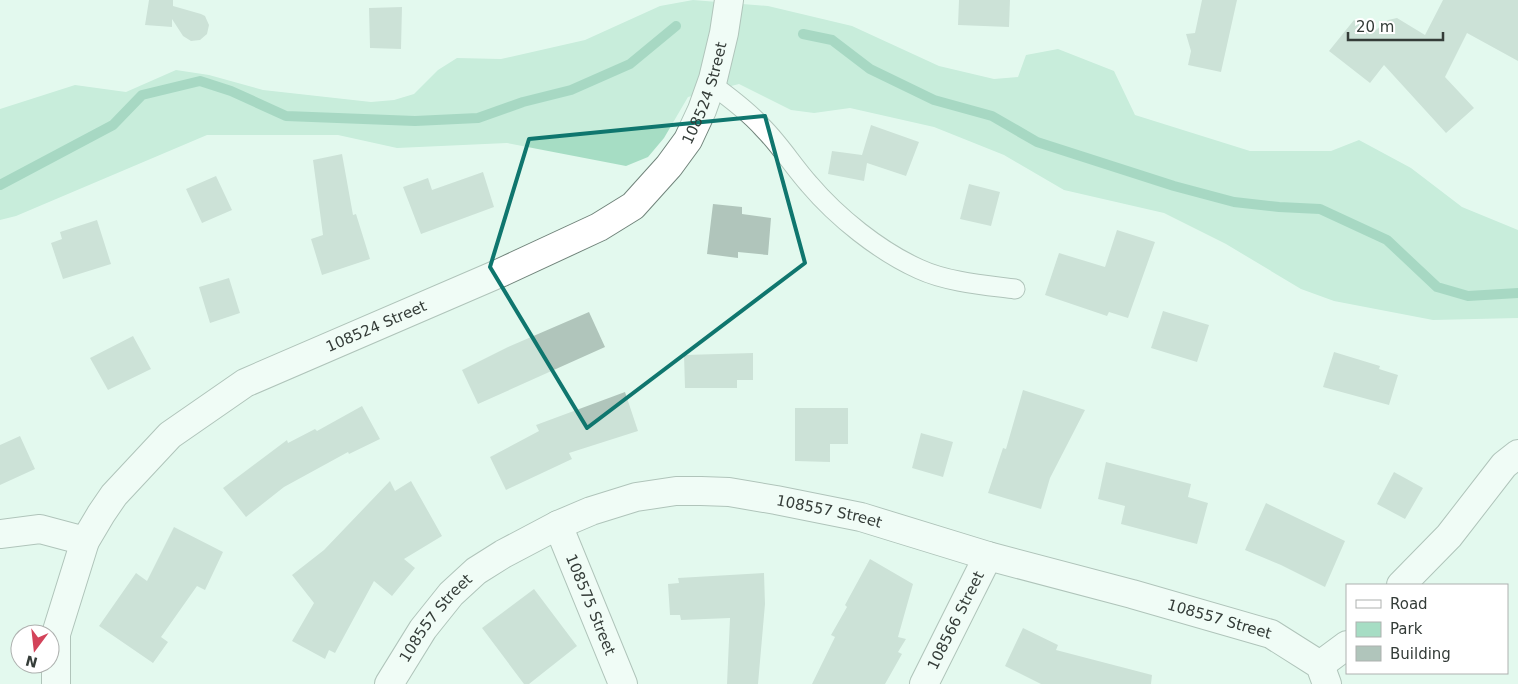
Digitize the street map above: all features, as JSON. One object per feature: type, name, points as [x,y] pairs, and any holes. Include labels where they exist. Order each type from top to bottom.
[{"type":"street","name":"108524 Street","points":[[56,684],[56,634],[85,541],[114,495],[170,436],[244,383],[500,273],[599,228],[633,206],[669,166],[688,140],[702,110],[711,84],[724,33],[729,0]]},
{"type":"street","points":[[1402,584],[1449,536],[1504,465],[1518,454]]},
{"type":"street","name":"108557 Street","points":[[389,684],[423,630],[451,594],[476,571],[503,554],[558,525],[591,511],[636,497],[676,491],[729,492],[861,517],[988,556],[1132,594],[1271,634],[1323,675],[1346,646]]},
{"type":"street","name":"108575 Street","points":[[558,525],[623,684]]},
{"type":"street","points":[[0,534],[40,529],[85,541]]},
{"type":"street","name":"108566 Street","points":[[924,684],[988,556]]},
{"type":"lane","points":[[711,84],[734,101],[763,128],[810,185],[849,224],[892,255],[920,270],[966,283],[1015,289]]},
{"type":"highlighted area","points":[[765,116],[805,263],[587,428],[490,267],[529,139]]},
{"type":"green space","points":[[693,0],[768,6],[852,26],[939,66],[994,79],[1018,77],[1026,55],[1058,49],[1114,71],[1135,115],[1250,151],[1331,151],[1359,140],[1411,168],[1462,207],[1518,230],[1518,318],[1433,320],[1334,301],[1301,289],[1226,244],[1164,213],[1064,190],[1004,155],[934,127],[850,108],[814,113],[791,110],[739,84],[688,97],[664,138],[648,157],[626,166],[507,143],[397,148],[338,135],[207,135],[16,216],[0,220],[0,109],[75,85],[126,92],[176,70],[209,75],[263,90],[371,102],[394,100],[414,94],[438,70],[457,58],[501,59],[585,40],[660,6]]},
{"type":"building","points":[[149,0],[173,0],[173,6],[205,16],[209,25],[207,34],[200,40],[191,41],[183,36],[172,19],[172,27],[145,25]]},
{"type":"building","points":[[959,0],[1010,0],[1009,27],[958,25]]},
{"type":"building","points":[[1202,0],[1237,0],[1221,72],[1188,65],[1191,51],[1186,34],[1195,33]]},
{"type":"building","points":[[1443,0],[1518,0],[1518,61],[1467,33],[1445,77],[1474,108],[1446,133],[1384,65],[1370,83],[1329,51],[1354,20],[1371,34],[1388,20],[1397,18],[1425,35]]},
{"type":"building","points":[[402,7],[401,49],[370,48],[369,8]]},
{"type":"building","points":[[871,125],[919,142],[906,176],[867,163],[864,181],[828,174],[832,151],[862,155]]},
{"type":"building","points":[[342,154],[353,215],[356,214],[370,259],[322,275],[311,239],[323,235],[313,160]]},
{"type":"building","points":[[483,172],[494,207],[421,234],[403,187],[428,178],[432,190]]},
{"type":"building","points":[[216,176],[232,210],[202,223],[186,189]]},
{"type":"building","points":[[969,184],[1000,192],[991,226],[960,219]]},
{"type":"building","points":[[713,204],[742,207],[742,214],[771,218],[768,255],[738,252],[738,258],[707,254]]},
{"type":"building","points":[[97,220],[111,264],[63,279],[51,243],[62,239],[60,232]]},
{"type":"building","points":[[1117,230],[1155,242],[1128,318],[1109,312],[1107,316],[1045,295],[1059,253],[1105,267]]},
{"type":"building","points":[[229,278],[240,313],[210,323],[199,287]]},
{"type":"building","points":[[1163,311],[1209,325],[1197,362],[1151,348]]},
{"type":"building","points":[[589,312],[605,347],[478,404],[462,370],[508,347]]},
{"type":"building","points":[[133,336],[151,369],[108,390],[90,358]]},
{"type":"building","points":[[1334,352],[1380,366],[1379,369],[1398,375],[1389,405],[1323,387]]},
{"type":"building","points":[[753,353],[753,380],[737,380],[737,388],[685,388],[684,355]]},
{"type":"building","points":[[1023,390],[1085,410],[1050,478],[1041,509],[988,493],[1003,448],[1006,449]]},
{"type":"building","points":[[625,392],[638,431],[569,453],[572,459],[506,490],[490,457],[539,431],[536,425]]},
{"type":"building","points":[[362,406],[380,439],[349,454],[348,452],[284,487],[246,517],[223,488],[287,440],[288,443],[315,429],[317,431]]},
{"type":"building","points":[[795,408],[848,408],[848,444],[830,444],[830,462],[795,461]]},
{"type":"building","points":[[921,433],[953,442],[943,477],[912,468]]},
{"type":"building","points":[[20,436],[35,469],[0,485],[0,445]]},
{"type":"building","points":[[1106,462],[1191,484],[1188,497],[1208,503],[1197,544],[1121,524],[1125,506],[1098,499]]},
{"type":"building","points":[[1394,472],[1423,488],[1405,519],[1377,504]]},
{"type":"building","points":[[390,481],[395,491],[411,481],[442,536],[404,559],[415,568],[392,596],[374,581],[335,653],[329,650],[325,659],[292,641],[314,603],[292,575],[324,550]]},
{"type":"building","points":[[1266,503],[1345,541],[1325,587],[1245,550]]},
{"type":"building","points":[[174,527],[223,552],[205,590],[197,586],[161,637],[168,642],[153,663],[99,626],[136,573],[147,581]]},
{"type":"building","points":[[870,559],[913,584],[898,637],[906,639],[898,652],[902,654],[885,684],[812,684],[835,637],[831,635]]},
{"type":"building","points":[[764,573],[765,604],[758,684],[727,684],[730,618],[681,620],[680,615],[670,615],[668,584],[679,583],[678,578]]},
{"type":"building","points":[[534,589],[577,646],[529,684],[524,684],[482,628]]},
{"type":"building","points":[[1023,628],[1058,645],[1056,650],[1152,675],[1151,684],[1041,684],[1005,666]]},
{"type":"waterway","points":[[0,185],[113,125],[142,95],[200,81],[231,91],[286,116],[415,121],[478,118],[523,102],[571,90],[630,64],[676,26]]},
{"type":"waterway","points":[[803,34],[832,40],[870,69],[934,100],[992,116],[1037,142],[1174,186],[1234,202],[1320,209],[1387,240],[1437,287],[1468,296],[1518,293]]}]
